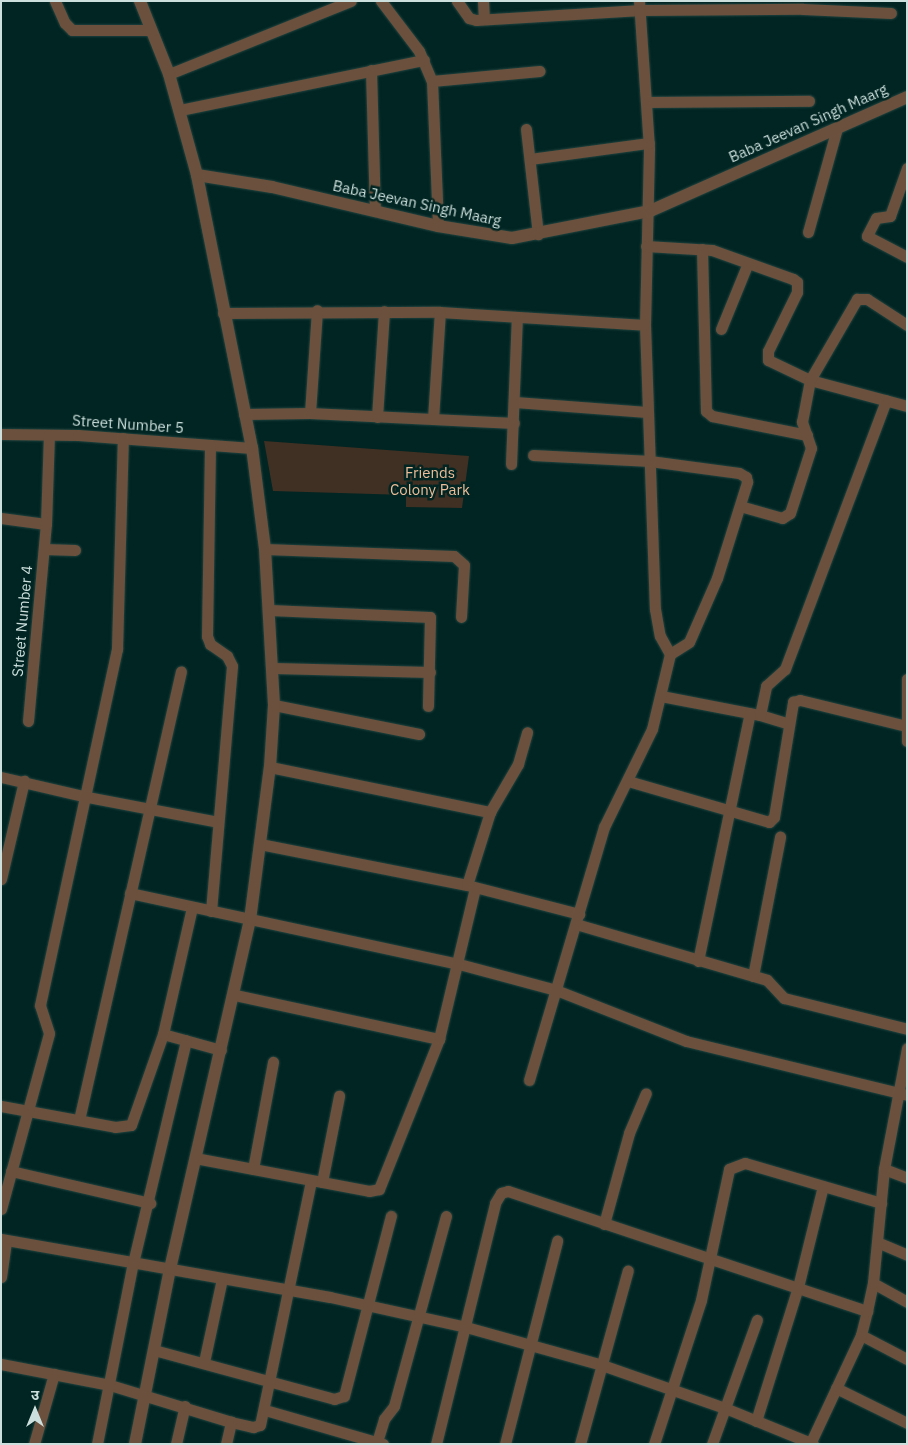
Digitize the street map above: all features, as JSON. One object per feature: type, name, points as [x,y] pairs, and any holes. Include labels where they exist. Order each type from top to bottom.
[{"type":"street","points":[[56,1],[65,23],[72,30],[151,30]]},
{"type":"street","points":[[135,1444],[170,1270],[235,995],[250,920],[270,767],[274,705],[274,668],[265,549],[252,448],[223,313],[197,175],[169,74],[140,1]]},
{"type":"street","points":[[169,74],[351,1]]},
{"type":"street","points":[[381,1],[424,60],[432,81],[438,226]]},
{"type":"street","points":[[457,1],[469,18],[484,19],[640,6],[760,6],[891,13]]},
{"type":"street","points":[[483,1],[484,19]]},
{"type":"street","points":[[640,6],[649,143],[650,211],[646,246],[647,412],[656,620],[660,636],[670,654]]},
{"type":"street","points":[[180,110],[424,60]]},
{"type":"street","points":[[371,70],[375,210]]},
{"type":"street","points":[[432,81],[540,71]]},
{"type":"street","name":"Baba Jeevan Singh Maarg","points":[[197,175],[272,187],[438,226],[494,236],[538,234],[650,211],[907,97]]},
{"type":"street","points":[[647,102],[809,101]]},
{"type":"street","points":[[808,232],[837,128]]},
{"type":"street","points":[[526,129],[538,234]]},
{"type":"street","points":[[530,159],[649,143]]},
{"type":"street","points":[[906,255],[867,236],[876,218],[890,216],[907,168]]},
{"type":"street","points":[[646,246],[702,249],[748,263],[797,282],[797,292],[766,356],[772,363],[810,380],[907,406]]},
{"type":"street","points":[[702,249],[706,411],[712,416],[807,435]]},
{"type":"street","points":[[722,329],[748,263]]},
{"type":"street","points":[[740,506],[788,517],[811,448],[802,422],[810,380],[857,299],[867,299],[907,325]]},
{"type":"street","points":[[223,313],[316,310],[440,312],[646,325]]},
{"type":"street","points":[[310,413],[316,310]]},
{"type":"street","points":[[378,417],[384,311]]},
{"type":"street","points":[[434,419],[440,312]]},
{"type":"street","points":[[511,464],[515,402],[516,317]]},
{"type":"street","points":[[698,962],[730,812],[755,714],[766,686],[785,669],[886,400]]},
{"type":"street","points":[[515,402],[647,412]]},
{"type":"street","points":[[244,414],[310,413],[514,423]]},
{"type":"street","name":"Street Number 5","points":[[1,434],[123,438],[252,448]]},
{"type":"street","name":"Street Number 4","points":[[28,722],[46,524],[49,435]]},
{"type":"street","points":[[1,1209],[49,1028],[40,1005],[117,649],[123,438]]},
{"type":"street","points":[[210,445],[207,636],[210,644],[227,656],[232,666],[211,912]]},
{"type":"street","points":[[529,1080],[604,827],[652,730],[670,654],[691,638],[717,578],[747,482],[744,474],[650,461],[533,455]]},
{"type":"street","points":[[1,518],[46,524]]},
{"type":"street","points":[[44,549],[75,550]]},
{"type":"street","points":[[265,549],[454,556],[464,565],[461,617]]},
{"type":"street","points":[[270,610],[430,618],[428,706]]},
{"type":"street","points":[[274,668],[430,672]]},
{"type":"street","points":[[79,1120],[148,808],[181,671]]},
{"type":"street","points":[[907,679],[907,741]]},
{"type":"street","points":[[661,696],[755,714],[789,724]]},
{"type":"street","points":[[628,781],[765,822],[772,820],[792,705],[796,700],[906,726]]},
{"type":"street","points":[[274,705],[419,734]]},
{"type":"street","points":[[195,1158],[369,1191],[379,1189],[439,1038],[459,964],[471,886],[490,812],[518,764],[527,732]]},
{"type":"street","points":[[270,767],[490,812]]},
{"type":"street","points":[[1,777],[86,797],[218,822]]},
{"type":"street","points":[[1,879],[24,782]]},
{"type":"street","points":[[753,976],[780,837]]},
{"type":"street","points":[[260,844],[471,886],[578,919],[698,962],[769,981],[784,998],[907,1029]]},
{"type":"street","points":[[130,893],[459,964],[556,990],[686,1040],[902,1093]]},
{"type":"street","points":[[1,1106],[115,1127],[131,1125],[163,1034],[192,907]]},
{"type":"street","points":[[235,995],[439,1038]]},
{"type":"street","points":[[163,1034],[221,1050]]},
{"type":"street","points":[[97,1444],[133,1263],[150,1204],[186,1040]]},
{"type":"street","points":[[1,1277],[3,1240],[367,1305],[466,1328],[602,1365],[725,1408],[811,1443],[861,1335],[867,1311],[877,1242],[884,1169],[902,1093],[907,1048]]},
{"type":"street","points":[[253,1169],[273,1062]]},
{"type":"street","points":[[604,1224],[629,1133],[646,1093]]},
{"type":"street","points":[[1,1364],[110,1385],[185,1406],[231,1422],[252,1427],[260,1425],[290,1290],[339,1096]]},
{"type":"street","points":[[654,1444],[671,1389],[694,1326],[727,1175],[733,1166],[745,1163],[881,1203]]},
{"type":"street","points":[[884,1169],[907,1178]]},
{"type":"street","points":[[11,1171],[150,1204]]},
{"type":"street","points":[[756,1421],[798,1287],[823,1186]]},
{"type":"street","points":[[436,1444],[466,1328],[495,1203],[501,1193],[508,1191],[867,1311]]},
{"type":"street","points":[[154,1350],[334,1398],[344,1396],[391,1216]]},
{"type":"street","points":[[264,1410],[355,1440],[380,1443],[384,1419],[394,1406],[417,1316],[446,1216]]},
{"type":"street","points":[[505,1444],[557,1241]]},
{"type":"street","points":[[877,1242],[907,1255]]},
{"type":"street","points":[[580,1444],[628,1270]]},
{"type":"street","points":[[204,1362],[222,1279]]},
{"type":"street","points":[[872,1283],[907,1302]]},
{"type":"street","points":[[712,1444],[757,1320]]},
{"type":"street","points":[[861,1335],[907,1359]]},
{"type":"street","points":[[34,1444],[54,1374]]},
{"type":"street","points":[[836,1388],[907,1423]]},
{"type":"street","points":[[176,1444],[185,1406]]},
{"type":"street","points":[[226,1444],[231,1422]]},
{"type":"green space","name":"Friends Colony Park","points":[[264,441],[469,456],[462,508],[406,507],[406,495],[273,491]]}]
